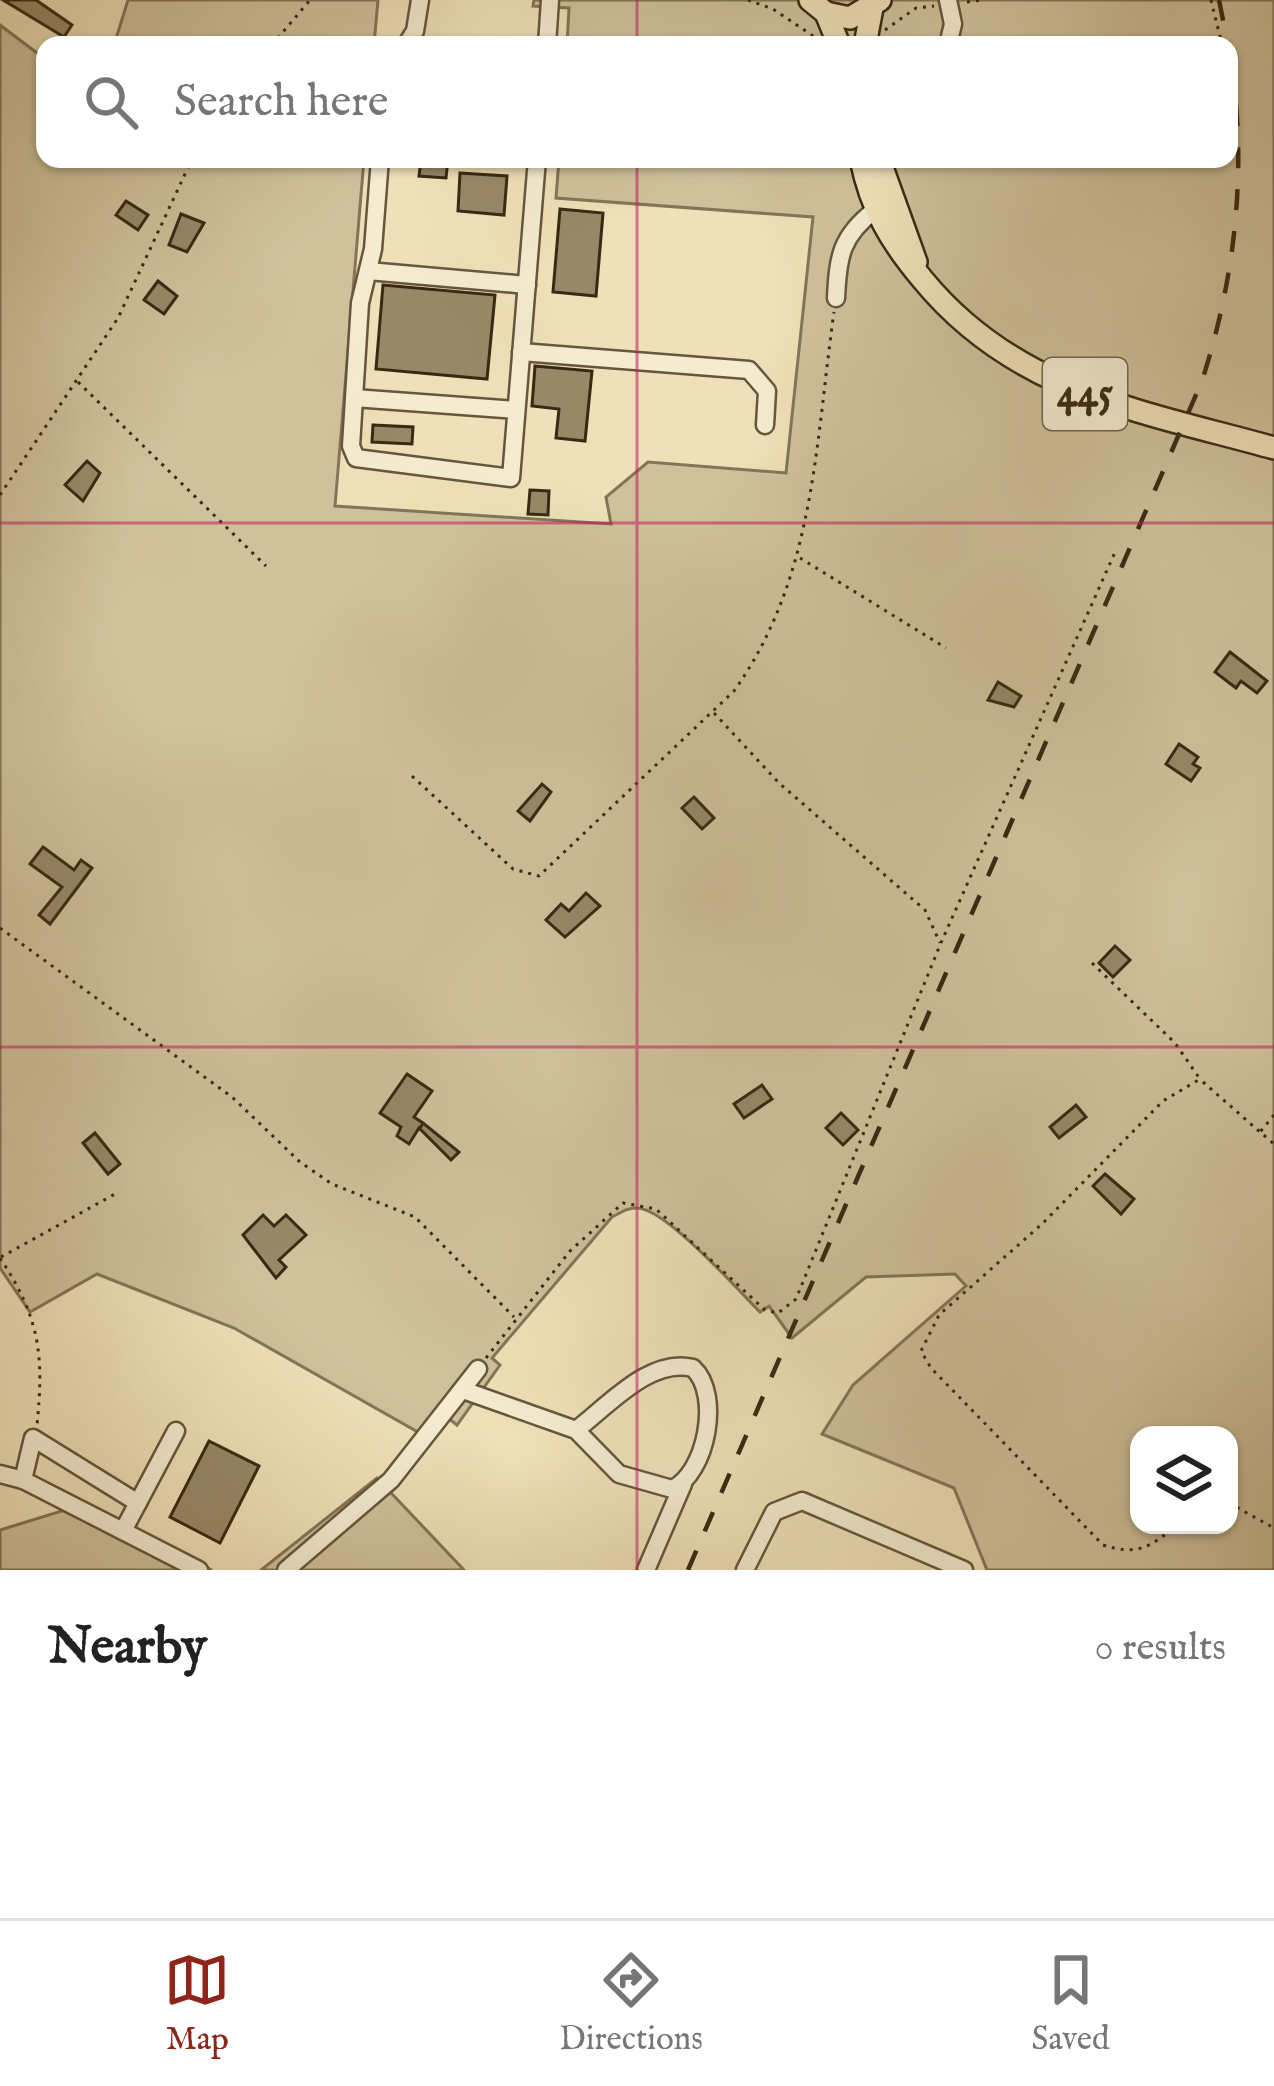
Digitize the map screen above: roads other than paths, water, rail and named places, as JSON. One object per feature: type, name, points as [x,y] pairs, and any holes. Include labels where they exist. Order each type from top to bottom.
[{"type":"main road","points":[[818,7],[850,18],[876,4]]},
{"type":"main road","points":[[867,36],[876,4]]},
{"type":"main road","points":[[818,7],[834,36]]},
{"type":"main road","name":"445","points":[[863,168],[874,210],[892,244],[962,325],[1033,373],[1076,391],[1274,448]]},
{"type":"main road","name":"445","points":[[882,168],[895,214],[926,284]]},
{"type":"street","points":[[412,36],[419,0]]},
{"type":"street","points":[[548,36],[550,0]]},
{"type":"street","points":[[948,2],[953,24],[950,36]]},
{"type":"street","points":[[379,168],[351,446],[366,463],[511,478],[536,168]]},
{"type":"street","points":[[836,298],[838,258],[847,231],[874,210]]},
{"type":"street","points":[[368,271],[527,284]]},
{"type":"street","points":[[521,352],[749,370],[767,391],[765,425]]},
{"type":"street","points":[[354,398],[516,410]]},
{"type":"street","points":[[576,1430],[650,1374],[671,1366],[693,1368],[706,1384],[711,1414],[646,1570]]},
{"type":"street","points":[[286,1570],[391,1480],[478,1369]]},
{"type":"street","points":[[463,1390],[576,1430],[634,1483],[671,1490],[683,1484]]},
{"type":"street","points":[[123,1531],[176,1431]]},
{"type":"street","points":[[23,1480],[34,1438],[138,1503]]},
{"type":"street","points":[[0,1474],[23,1480],[199,1570]]},
{"type":"street","points":[[745,1570],[774,1512],[802,1502],[964,1570]]},
{"type":"railway","points":[[1219,0],[1226,36]]},
{"type":"railway","points":[[1238,132],[1238,168]]},
{"type":"railway","points":[[688,1570],[1202,381],[1231,258],[1238,168]]}]
